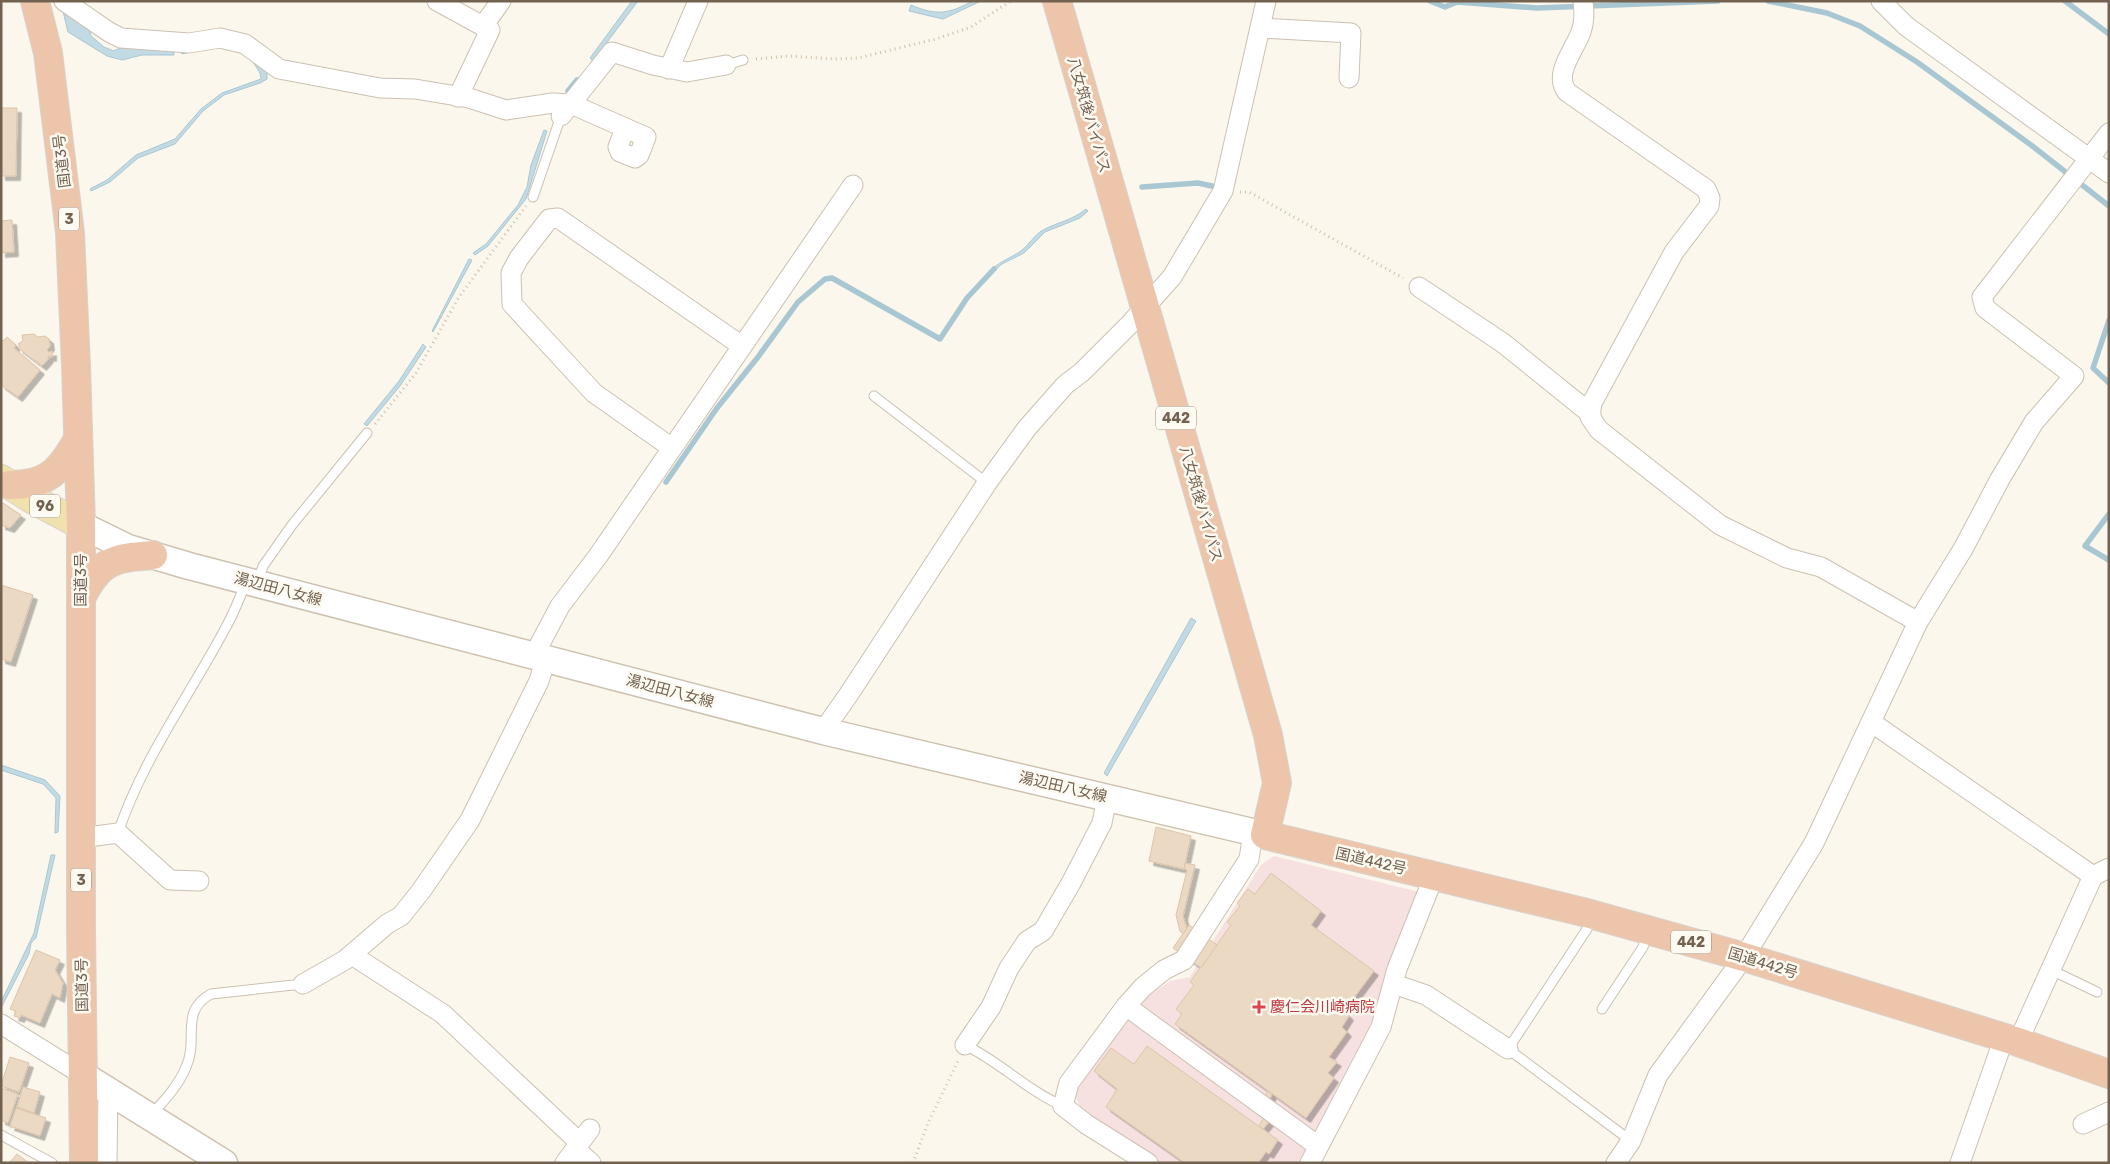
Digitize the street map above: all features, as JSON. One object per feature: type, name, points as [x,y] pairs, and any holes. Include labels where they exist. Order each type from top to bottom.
[{"type":"highway","name":"国道3号","points":[[35,1],[48,54],[70,233],[81,525],[84,1163]]},
{"type":"highway","name":"八女筑後バイパス","points":[[1057,1],[1268,736],[1278,782],[1259,834]]},
{"type":"highway","points":[[6,482],[32,483],[52,475],[68,457],[78,440]]},
{"type":"highway","points":[[81,598],[89,582],[108,564],[118,559],[153,555]]},
{"type":"highway","name":"国道442号","points":[[1259,834],[1583,912],[1744,957],[2011,1040],[2109,1074]]},
{"type":"main road","name":"96","points":[[6,482],[30,498],[81,525]]},
{"type":"main road","name":"湯辺田八女線","points":[[81,525],[128,548],[252,582],[823,730],[1259,834]]},
{"type":"main road","points":[[83,1075],[224,1163]]},
{"type":"street","points":[[64,1],[109,32],[122,38],[189,43],[220,38],[244,44],[279,69],[380,88],[414,89],[469,98],[506,110],[553,103],[566,110],[625,128]]},
{"type":"street","points":[[437,1],[490,30],[458,97]]},
{"type":"street","points":[[483,26],[501,1]]},
{"type":"street","points":[[669,68],[698,1]]},
{"type":"street","points":[[823,730],[855,686],[987,483],[1027,428],[1065,384],[1082,372],[1145,308],[1172,277],[1223,191],[1266,1]]},
{"type":"street","points":[[1583,1],[1584,20],[1581,32],[1561,76],[1561,85],[1566,92],[1706,189],[1710,198],[1709,206],[1674,252],[1592,403],[1590,417],[1599,430],[1720,525],[1787,558],[1821,567],[1918,622]]},
{"type":"street","points":[[1881,1],[1906,26],[2109,173]]},
{"type":"street","points":[[1260,28],[1351,33],[1349,78]]},
{"type":"street","points":[[566,110],[612,52],[687,72],[735,62]]},
{"type":"street","points":[[1616,1163],[1631,1141],[1646,1109],[1658,1075],[1744,957],[1814,843],[1852,766],[1918,622],[1963,548],[2034,422],[2074,376],[1984,308],[1982,297],[2109,133]]},
{"type":"street","points":[[303,984],[346,960],[387,924],[401,916],[421,891],[470,820],[539,681],[540,657],[560,606],[598,556],[853,185]]},
{"type":"street","points":[[672,448],[594,393],[512,304],[511,273],[519,258],[549,219],[558,218],[742,346]]},
{"type":"street","points":[[1419,287],[1503,343],[1591,414]]},
{"type":"street","points":[[1871,722],[2101,872],[2051,970],[2011,1040],[1960,1163]]},
{"type":"street","points":[[965,1045],[991,1007],[1009,968],[1027,941],[1043,931],[1071,883],[1102,823],[1106,798]]},
{"type":"street","points":[[81,838],[118,833],[170,880],[199,881]]},
{"type":"street","points":[[1148,1163],[1086,1124],[1063,1106],[1069,1083],[1126,1006],[1143,987],[1164,970],[1184,960],[1248,859],[1259,834]]},
{"type":"street","points":[[1310,1163],[1381,1027],[1394,984],[1396,969],[1434,876]]},
{"type":"street","points":[[352,955],[443,1014],[578,1146],[591,1163]]},
{"type":"street","points":[[1394,984],[1426,995],[1508,1049]]},
{"type":"street","points":[[1126,1006],[1318,1146]]},
{"type":"street","points":[[1,1024],[83,1075]]},
{"type":"street","points":[[107,1163],[108,1091]]},
{"type":"street","points":[[2082,1124],[2109,1112]]},
{"type":"lane","points":[[532,197],[566,110]]},
{"type":"lane","points":[[874,396],[987,483]]},
{"type":"lane","points":[[118,833],[123,817],[150,761],[252,582],[292,525],[367,433]]},
{"type":"lane","points":[[1587,929],[1508,1049],[1631,1141]]},
{"type":"lane","points":[[1602,1009],[1643,947],[1648,930]]},
{"type":"lane","points":[[2051,970],[2097,992]]},
{"type":"lane","points":[[150,1117],[163,1103],[187,1066],[190,1053],[193,1012],[200,1000],[211,994],[303,984]]},
{"type":"lane","points":[[965,1045],[982,1053],[1046,1098],[1063,1106]]},
{"type":"lane","points":[[1,1134],[52,1163]]},
{"type":"path","points":[[735,62],[788,56],[835,59],[858,58],[936,39],[971,27],[1011,1]]},
{"type":"path","points":[[1223,191],[1249,192],[1419,287]]},
{"type":"path","points":[[367,433],[416,373],[459,297],[532,197]]},
{"type":"path","points":[[913,1163],[928,1123],[965,1045]]},
{"type":"shaded area","name":"慶仁会川崎病院","points":[[1274,856],[1419,892],[1383,981],[1377,1018],[1304,1163],[1160,1163],[1128,1140],[1085,1116],[1074,1094],[1077,1085],[1148,996],[1170,981],[1190,977],[1261,865]]},
{"type":"water","points":[[632,1],[638,1],[593,61],[590,58]]},
{"type":"water","points":[[973,1],[981,1],[943,19],[909,11],[911,5],[928,11],[949,11]]},
{"type":"water","points":[[63,11],[89,27],[91,36],[104,47],[114,51],[126,47],[173,48],[174,55],[142,55],[122,60],[107,56],[68,32]]},
{"type":"water","points":[[223,44],[243,50],[258,62],[267,73],[267,79],[224,95],[203,111],[175,144],[138,158],[110,182],[91,191],[90,189],[107,180],[136,155],[175,139],[201,109],[222,93],[261,79],[255,65],[240,51],[222,47],[182,54],[181,49]]},
{"type":"water","points":[[544,130],[547,131],[526,199],[488,246],[475,255],[473,253],[486,244],[518,205],[527,187],[531,165]]},
{"type":"water","points":[[1086,209],[1088,211],[1080,218],[1045,232],[1024,253],[1002,264],[990,275],[988,273],[1000,263],[1021,251],[1043,230],[1076,216]]},
{"type":"water","points":[[469,259],[472,260],[433,332],[432,331]]},
{"type":"water","points":[[423,344],[426,347],[400,386],[367,426],[364,424],[399,381]]},
{"type":"water","points":[[1191,618],[1196,621],[1107,776],[1104,773]]},
{"type":"water","points":[[1,765],[45,780],[60,796],[58,832],[55,833],[56,798],[43,784],[1,770]]},
{"type":"water","points":[[51,855],[55,855],[36,938],[31,943],[29,954],[2,1006],[1,1002],[34,933]]},
{"type":"building","points":[[1,108],[17,108],[16,176],[1,176]]},
{"type":"building","points":[[12,220],[14,252],[1,253],[1,221]]},
{"type":"building","points":[[34,334],[38,337],[45,336],[49,339],[50,346],[47,350],[49,352],[52,351],[52,357],[48,356],[49,358],[42,366],[18,348],[20,346],[18,344],[23,341],[22,335]]},
{"type":"building","points":[[7,337],[16,345],[14,348],[40,370],[18,397],[1,385],[1,339],[3,341]]},
{"type":"building","points":[[3,503],[21,515],[10,528],[1,525],[1,505]]},
{"type":"building","points":[[1,585],[33,595],[11,662],[1,659]]},
{"type":"building","points":[[1156,827],[1191,836],[1184,869],[1149,861]]},
{"type":"building","points":[[1185,863],[1195,865],[1183,916],[1187,929],[1183,934],[1180,931],[1176,915],[1187,870],[1184,869]]},
{"type":"building","points":[[1271,873],[1321,911],[1311,925],[1374,971],[1344,1011],[1349,1016],[1342,1027],[1347,1032],[1329,1057],[1337,1062],[1328,1073],[1334,1078],[1306,1118],[1175,1024],[1182,1014],[1176,1009],[1194,985],[1190,982],[1231,925],[1227,922],[1240,906],[1237,903],[1248,889],[1255,894]]},
{"type":"building","points":[[1189,925],[1217,945],[1201,968],[1173,948]]},
{"type":"building","points":[[36,950],[60,960],[55,970],[63,983],[60,998],[52,994],[40,1023],[21,1015],[20,1018],[14,1016],[16,1011],[10,1009]]},
{"type":"building","points":[[1147,1046],[1278,1140],[1269,1154],[1266,1152],[1258,1163],[1185,1163],[1106,1107],[1117,1089],[1094,1071],[1111,1048],[1134,1064]]},
{"type":"building","points":[[10,1057],[29,1063],[19,1092],[1,1086]]},
{"type":"building","points":[[23,1087],[40,1092],[34,1113],[17,1107]]},
{"type":"building","points":[[1,1088],[18,1094],[8,1123],[1,1120]]},
{"type":"building","points":[[1268,1091],[1272,1094],[1270,1098],[1269,1122],[1263,1129],[1259,1126],[1263,1119],[1264,1097]]},
{"type":"building","points":[[16,1108],[46,1118],[40,1136],[10,1126]]},
{"type":"building","points":[[17,1154],[29,1163],[9,1163]]},
{"type":"waterway","points":[[1430,1],[1445,7],[1457,2],[1537,8],[1718,1]]},
{"type":"waterway","points":[[1768,1],[1827,13],[1860,26],[1917,62],[2031,145],[2109,206]]},
{"type":"waterway","points":[[2065,1],[2109,34]]},
{"type":"waterway","points":[[568,91],[577,80]]},
{"type":"waterway","points":[[1142,187],[1198,183],[1212,186]]},
{"type":"waterway","points":[[666,482],[717,408],[758,357],[798,302],[825,279],[832,278],[940,339],[967,298],[994,269]]},
{"type":"waterway","points":[[2109,320],[2093,368],[2109,383]]},
{"type":"waterway","points":[[2109,514],[2085,546],[2109,560]]},
{"type":"place","name":"慶仁会川崎病院","points":[[1259,1007]]}]
